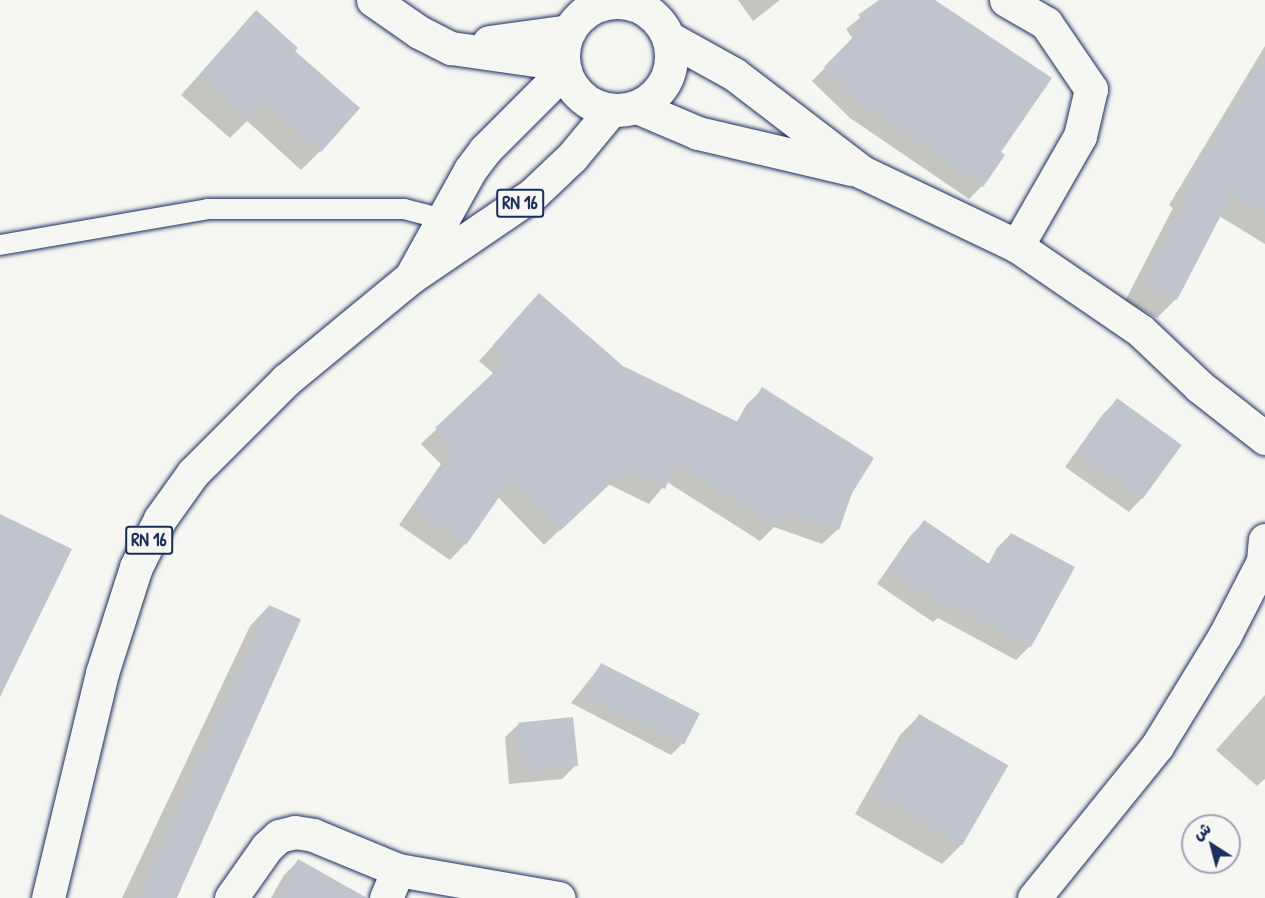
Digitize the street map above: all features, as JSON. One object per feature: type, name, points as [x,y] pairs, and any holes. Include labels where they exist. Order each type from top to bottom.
[{"type":"street","points":[[373,0],[418,32],[452,48],[564,67]]},
{"type":"street","points":[[1006,0],[1046,23],[1091,89],[1080,136],[1017,246]]},
{"type":"street","points":[[862,172],[698,133],[624,108],[595,106],[571,85],[564,67],[565,42],[569,31],[578,18],[606,1],[637,6],[734,74],[862,172],[1017,246],[1141,331],[1200,387],[1265,438]]},
{"type":"street","name":"RN 16","points":[[48,898],[102,673],[136,567],[160,519],[193,473],[286,380],[411,277],[533,194],[624,108],[652,99],[663,86],[670,71],[672,54],[655,17]]},
{"type":"street","points":[[452,48],[569,31]]},
{"type":"street","name":"RN 16","points":[[411,277],[485,150],[564,67]]},
{"type":"street","points":[[1034,898],[1157,746],[1225,635],[1263,561],[1265,540]]},
{"type":"street","points":[[231,898],[267,847],[279,836],[295,832],[313,835],[392,884],[559,898]]},
{"type":"lane","points":[[0,245],[207,209],[404,209],[443,219]]},
{"type":"building","points":[[879,0],[935,0],[1052,78],[1001,152],[1005,155],[983,187],[863,105],[824,67],[865,25],[858,15]]},
{"type":"building","points":[[256,10],[298,48],[295,51],[360,108],[321,152],[266,102],[250,120],[199,75]]},
{"type":"building","points":[[1265,56],[1265,214],[1232,194],[1177,300],[1143,282],[1191,189],[1187,186]]},
{"type":"building","points":[[539,293],[623,366],[740,423],[762,387],[874,458],[852,493],[839,530],[787,511],[777,527],[677,464],[665,489],[625,470],[560,531],[511,480],[466,545],[413,509],[455,448],[435,428],[509,358],[493,345]]},
{"type":"building","points":[[1117,398],[1182,445],[1142,499],[1078,452]]},
{"type":"building","points":[[0,514],[72,549],[0,697]]},
{"type":"building","points":[[924,520],[992,566],[1011,533],[1075,567],[1031,647],[951,604],[948,610],[890,570]]},
{"type":"building","points":[[269,605],[301,619],[177,898],[139,898]]},
{"type":"building","points":[[601,663],[700,713],[684,745],[585,694]]},
{"type":"building","points":[[919,714],[1008,766],[962,845],[873,794]]},
{"type":"building","points":[[573,717],[578,766],[523,771],[518,723]]},
{"type":"building","points":[[298,859],[367,898],[276,898]]}]
